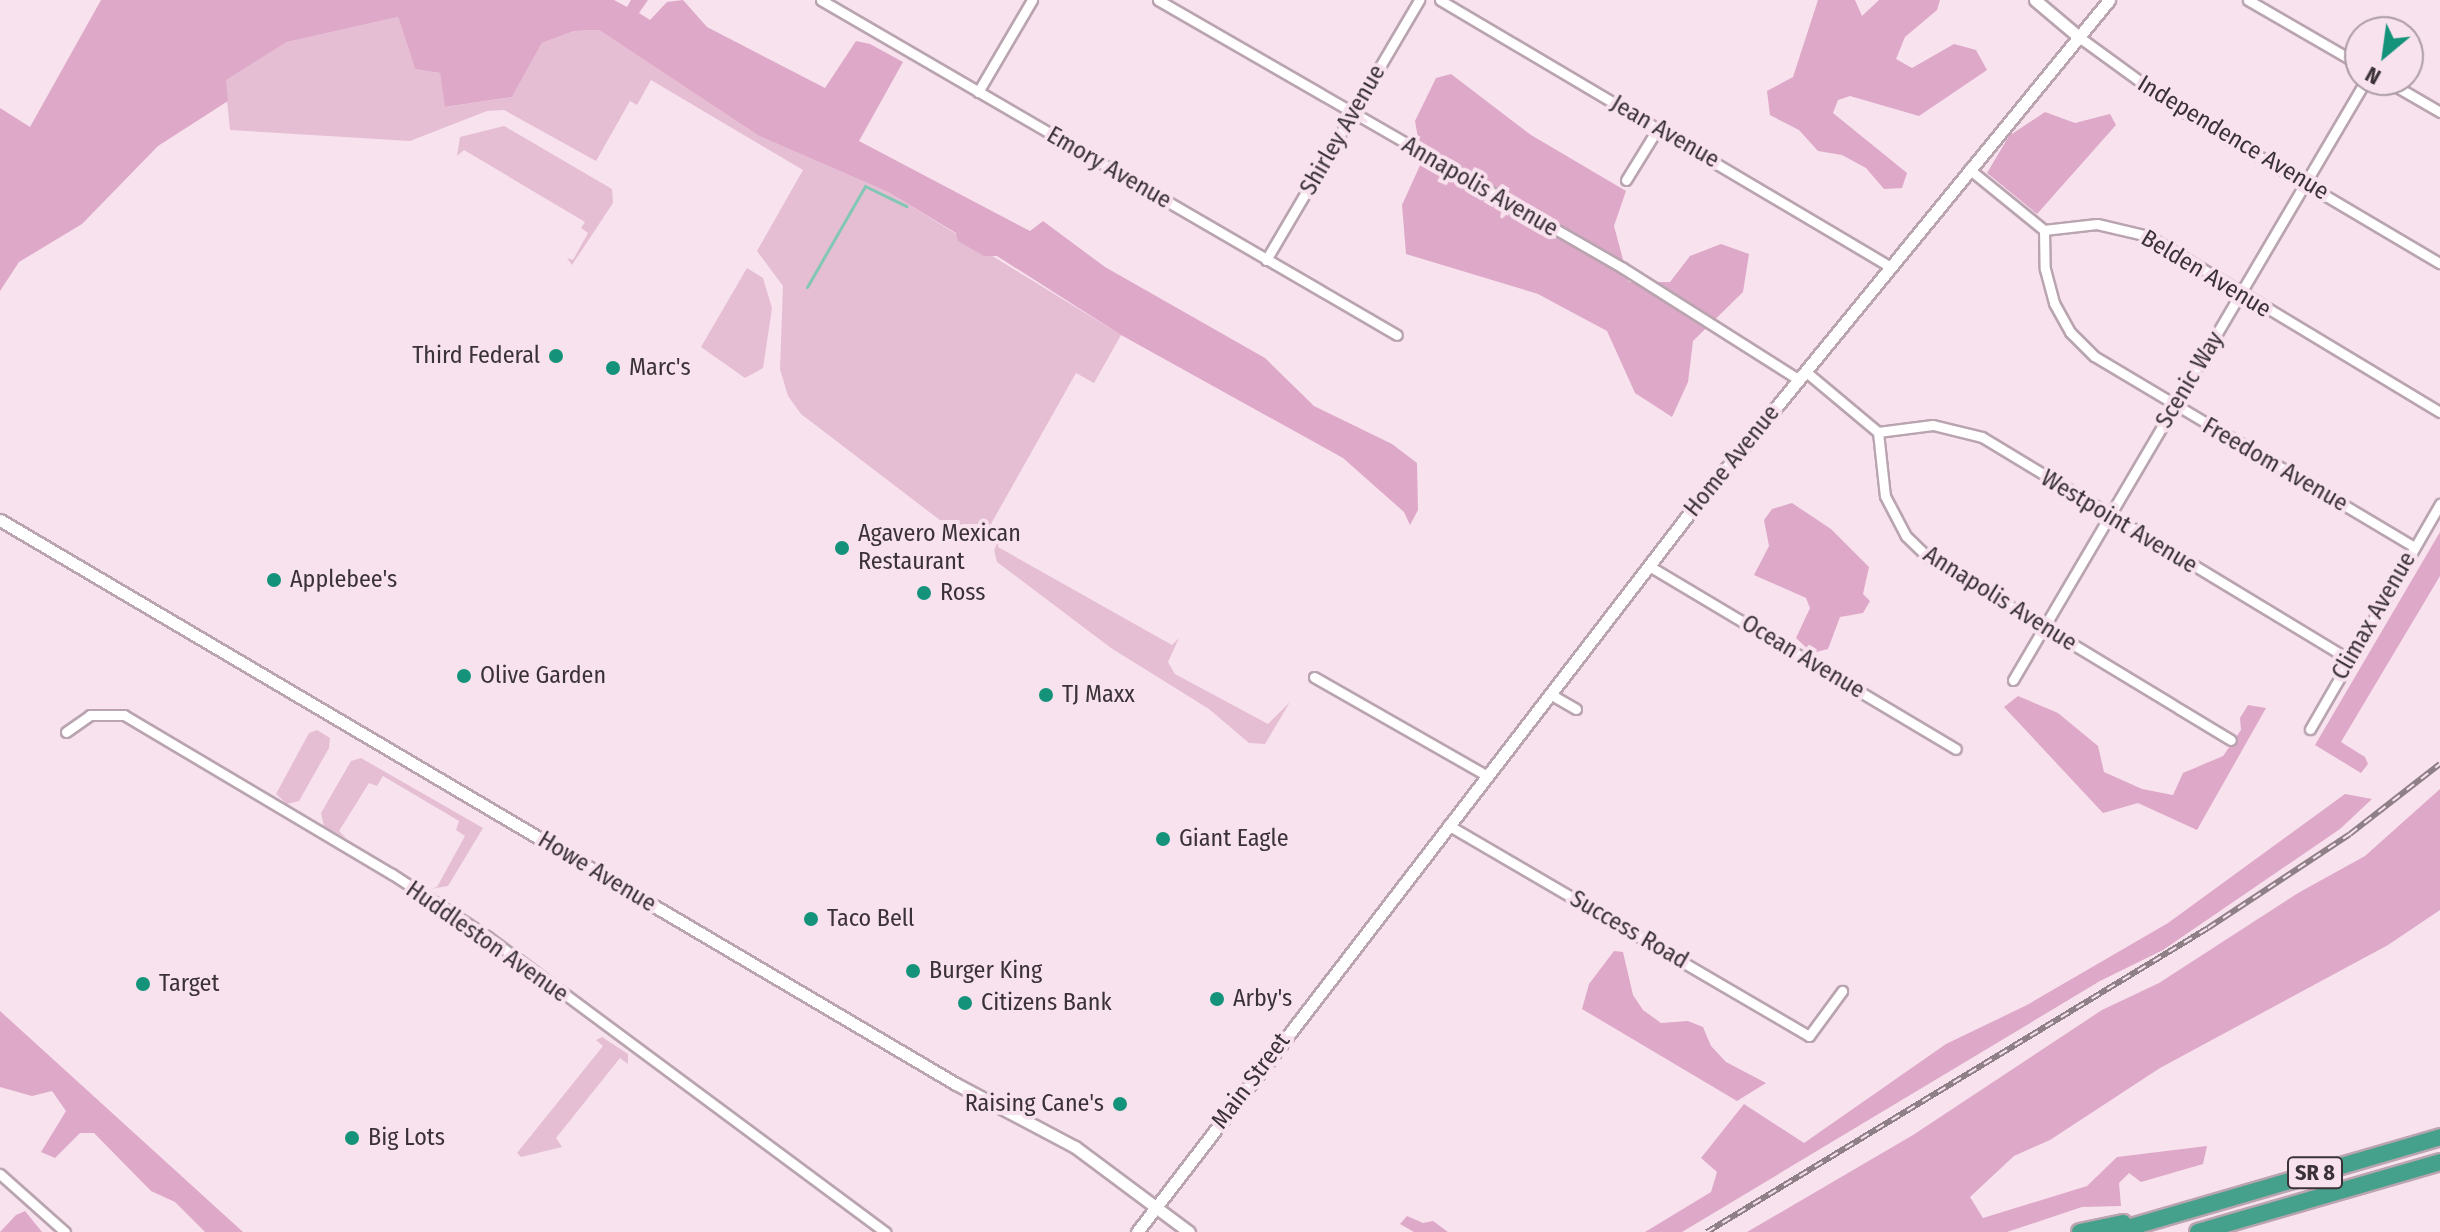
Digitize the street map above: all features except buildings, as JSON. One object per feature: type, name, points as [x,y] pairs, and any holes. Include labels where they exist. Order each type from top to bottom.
[{"type":"highway","name":"SR 8","points":[[2114,1232],[2440,1137]]},
{"type":"highway","name":"SR 8","points":[[2200,1232],[2440,1162]]},
{"type":"highway","points":[[2080,1232],[2191,1208]]},
{"type":"street","name":"Emory Avenue","points":[[821,0],[1397,335]]},
{"type":"street","points":[[978,92],[1032,0]]},
{"type":"street","name":"Annapolis Avenue","points":[[1158,0],[1801,375],[1878,432],[1885,496],[1906,536],[1941,567],[2231,740]]},
{"type":"street","name":"Shirley Avenue","points":[[1266,260],[1419,0]]},
{"type":"street","name":"Jean Avenue","points":[[1440,0],[1889,266]]},
{"type":"street","name":"Independence Avenue","points":[[2035,0],[2146,88],[2440,263]]},
{"type":"street","name":"Home Avenue","points":[[1365,931],[1801,375],[2109,0]]},
{"type":"street","points":[[2248,0],[2344,56]]},
{"type":"street","name":"Scenic Way","points":[[2013,680],[2357,96]]},
{"type":"street","points":[[2412,96],[2440,112]]},
{"type":"street","points":[[1626,180],[1658,128]]},
{"type":"street","points":[[1969,169],[2044,230]]},
{"type":"street","name":"Belden Avenue","points":[[2044,230],[2097,224],[2132,230],[2440,412]]},
{"type":"street","name":"Freedom Avenue","points":[[2044,230],[2047,281],[2070,332],[2094,356],[2174,407],[2414,547]]},
{"type":"street","name":"Westpoint Avenue","points":[[1878,432],[1924,424],[1970,432],[2108,518],[2349,659]]},
{"type":"street","name":"Climax Avenue","points":[[2310,729],[2440,504]]},
{"type":"street","name":"Howe Avenue","points":[[0,520],[956,1084],[1075,1147],[1189,1232]]},
{"type":"street","name":"Ocean Avenue","points":[[1649,566],[1956,749]]},
{"type":"street","points":[[1314,677],[1486,775]]},
{"type":"street","points":[[1550,694],[1576,709]]},
{"type":"street","name":"Huddleston Avenue","points":[[66,732],[96,713],[124,715],[392,874],[488,937],[885,1232]]},
{"type":"street","name":"Success Road","points":[[1448,825],[1809,1036],[1842,991]]},
{"type":"street","name":"Main Street","points":[[1137,1232],[1365,931]]},
{"type":"street","points":[[0,1174],[65,1232]]},
{"type":"shaded area","points":[[101,0],[614,0],[627,7],[631,0],[648,0],[639,13],[650,20],[667,2],[683,0],[707,27],[825,88],[856,41],[870,44],[903,62],[859,141],[1030,231],[1043,221],[1105,267],[1265,358],[1314,406],[1392,444],[1417,463],[1418,510],[1410,525],[1404,512],[1343,458],[1121,335],[997,256],[984,256],[958,241],[956,233],[888,192],[759,136],[599,30],[574,31],[542,43],[512,97],[445,107],[440,73],[415,69],[398,17],[287,42],[226,80],[228,101],[158,146],[82,224],[19,262],[0,291],[0,108],[30,127]]},
{"type":"shaded area","points":[[1818,0],[1855,0],[1862,16],[1879,0],[1940,0],[1937,10],[1905,37],[1896,59],[1912,68],[1954,44],[1976,50],[1987,70],[1919,116],[1850,96],[1838,100],[1833,113],[1907,173],[1902,188],[1884,189],[1866,168],[1842,155],[1818,151],[1799,130],[1770,115],[1767,91],[1793,77]]},
{"type":"shaded area","points":[[398,17],[415,69],[440,73],[446,107],[512,97],[542,43],[574,31],[599,30],[759,136],[888,192],[1121,335],[1094,383],[1076,373],[987,531],[976,540],[962,537],[801,414],[788,396],[780,369],[783,286],[757,251],[803,170],[651,80],[637,105],[630,101],[596,161],[504,110],[487,111],[410,141],[230,130],[225,80],[287,42]]},
{"type":"shaded area","points":[[1451,74],[1531,135],[1626,191],[1614,226],[1629,282],[1670,282],[1690,256],[1721,244],[1749,254],[1743,292],[1693,341],[1688,382],[1672,417],[1635,393],[1607,331],[1538,294],[1406,254],[1402,205],[1422,161],[1415,121],[1436,78]]},
{"type":"shaded area","points":[[2045,112],[2075,123],[2110,114],[2116,125],[2037,214],[1987,173],[2009,136]]},
{"type":"shaded area","points":[[504,126],[612,189],[613,203],[572,265],[567,258],[573,260],[588,233],[581,228],[585,222],[464,150],[457,156],[460,137]]},
{"type":"shaded area","points":[[747,268],[763,278],[772,308],[763,368],[745,378],[701,347]]},
{"type":"shaded area","points":[[1792,503],[1831,529],[1869,567],[1863,594],[1870,601],[1863,613],[1840,617],[1828,649],[1812,653],[1796,638],[1810,608],[1806,598],[1754,575],[1769,546],[1764,520],[1772,509]]},
{"type":"shaded area","points":[[2440,532],[2440,576],[2341,742],[2365,757],[2368,764],[2361,773],[2315,745]]},
{"type":"shaded area","points":[[1000,537],[998,547],[1172,645],[1179,638],[1168,662],[1175,674],[1268,724],[1290,702],[1265,744],[1249,743],[1209,709],[1111,648],[997,562],[994,550]]},
{"type":"shaded area","points":[[2018,696],[2058,713],[2098,746],[2104,772],[2142,789],[2173,795],[2183,773],[2223,756],[2241,730],[2240,718],[2248,705],[2266,708],[2197,830],[2138,803],[2103,813],[2004,707]]},
{"type":"shaded area","points":[[317,730],[330,738],[329,748],[299,801],[287,804],[276,794],[309,733]]},
{"type":"shaded area","points":[[361,758],[483,828],[448,886],[430,889],[437,887],[465,836],[456,830],[459,821],[383,776],[377,786],[369,783],[339,831],[346,838],[324,826],[321,813],[351,761]]},
{"type":"shaded area","points":[[2440,789],[2440,910],[2388,945],[2160,1068],[2050,1140],[2014,1156],[1970,1197],[1983,1218],[2087,1186],[2117,1157],[2207,1146],[2203,1164],[2141,1182],[2129,1173],[2119,1183],[2121,1206],[2082,1207],[2007,1232],[1747,1232],[1913,1135],[2102,1010],[2159,983],[2298,893],[2365,856]]},
{"type":"shaded area","points":[[2345,794],[2372,799],[2340,829],[2163,950],[2100,981],[1682,1232],[1645,1232],[1711,1192],[1717,1172],[1701,1158],[1744,1104],[1804,1143],[1946,1044],[2027,1005],[2168,923]]},
{"type":"shaded area","points":[[1614,951],[1623,952],[1633,995],[1643,1010],[1661,1023],[1688,1021],[1703,1027],[1711,1046],[1726,1062],[1766,1083],[1737,1101],[1582,1009],[1589,984]]},
{"type":"shaded area","points":[[0,1011],[243,1232],[205,1232],[175,1202],[151,1191],[94,1133],[80,1133],[55,1158],[41,1152],[66,1111],[52,1091],[32,1096],[0,1087]]},
{"type":"shaded area","points":[[602,1037],[628,1054],[628,1064],[620,1058],[556,1138],[562,1147],[521,1157],[517,1153],[603,1046],[596,1040]]},
{"type":"shaded area","points":[[25,1211],[42,1232],[0,1232],[16,1215]]},
{"type":"shaded area","points":[[1407,1216],[1423,1223],[1433,1221],[1448,1232],[1414,1232],[1400,1224]]},
{"type":"waterway","points":[[807,287],[865,186],[906,206]]},
{"type":"railway","points":[[1707,1232],[2208,928],[2350,834],[2440,764]]},
{"type":"place","name":"Third Federal","points":[[556,356]]},
{"type":"place","name":"Marc's","points":[[613,368]]},
{"type":"place","name":"Agavero Mexican Restaurant","points":[[842,548]]},
{"type":"place","name":"Applebee's","points":[[274,580]]},
{"type":"place","name":"Ross","points":[[924,593]]},
{"type":"place","name":"Olive Garden","points":[[464,676]]},
{"type":"place","name":"TJ Maxx","points":[[1046,695]]},
{"type":"place","name":"Giant Eagle","points":[[1163,839]]},
{"type":"place","name":"Taco Bell","points":[[811,919]]},
{"type":"place","name":"Burger King","points":[[913,971]]},
{"type":"place","name":"Target","points":[[143,984]]},
{"type":"place","name":"Arby's","points":[[1217,999]]},
{"type":"place","name":"Citizens Bank","points":[[965,1003]]},
{"type":"place","name":"Raising Cane's","points":[[1120,1104]]},
{"type":"place","name":"Big Lots","points":[[352,1138]]}]
